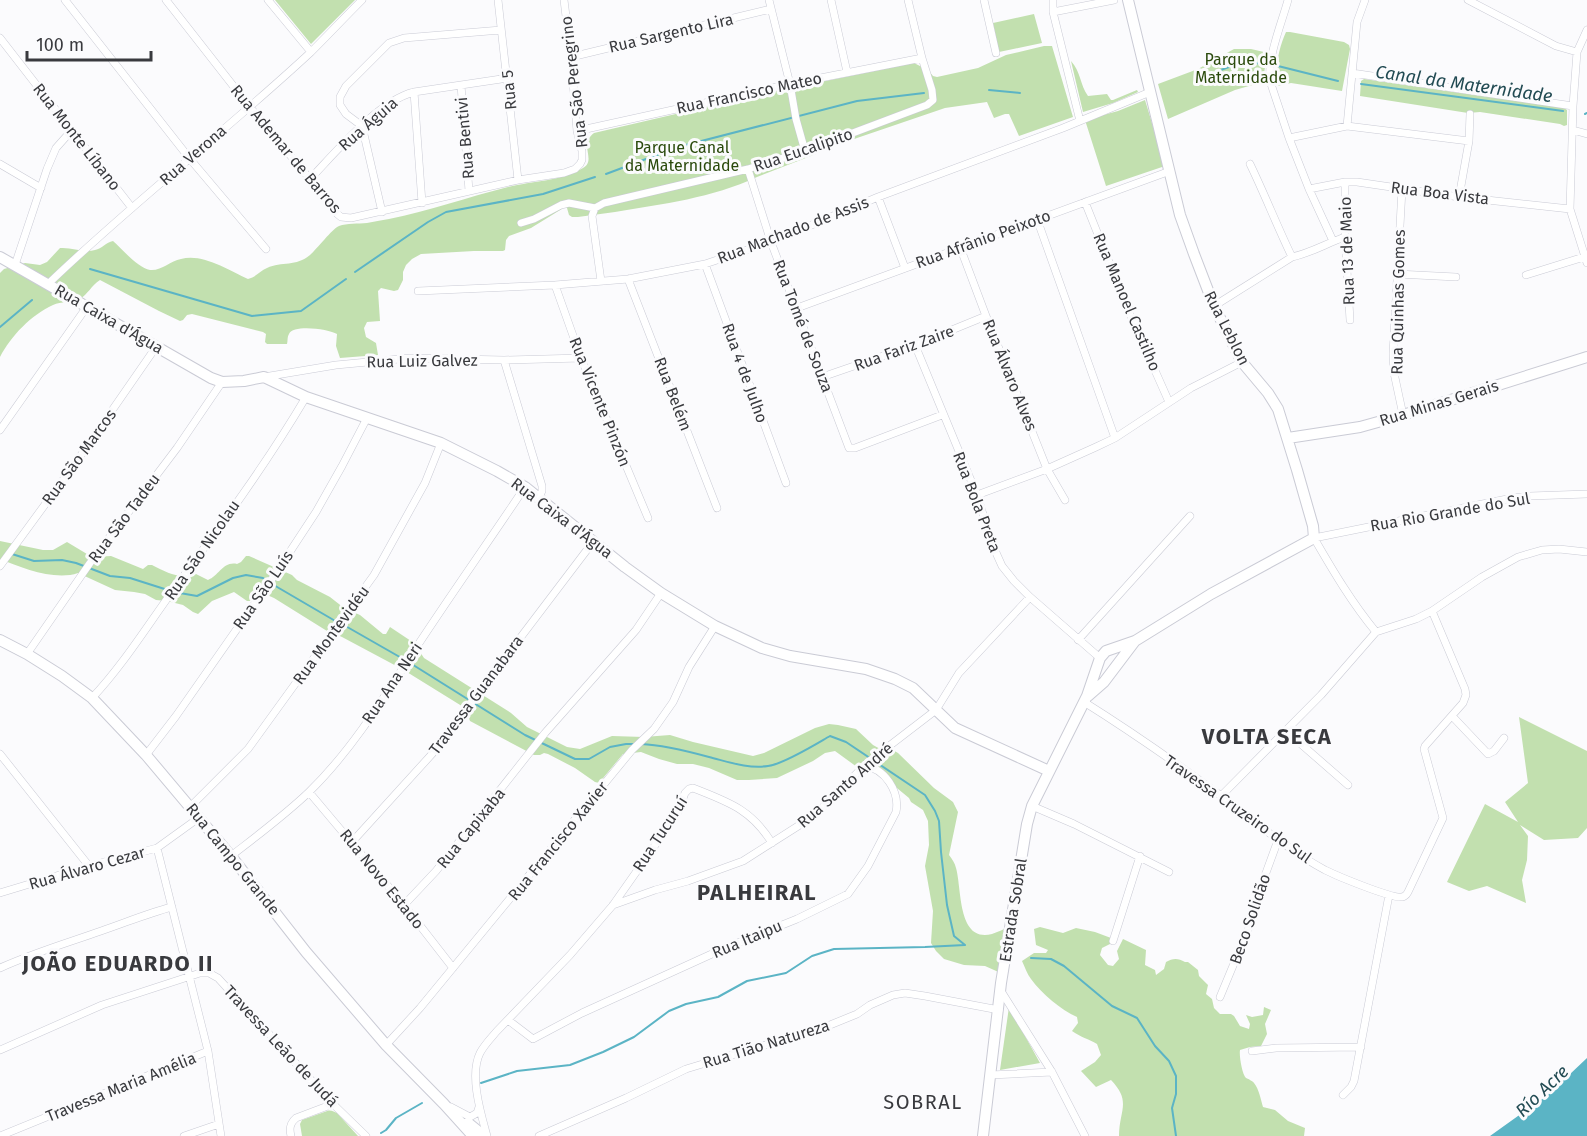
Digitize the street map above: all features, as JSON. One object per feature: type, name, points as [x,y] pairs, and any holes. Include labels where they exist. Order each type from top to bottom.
[{"type":"street","points":[[65,0],[190,159],[266,249]]},
{"type":"street","name":"Rua Ademar de Barros","points":[[166,0],[249,106],[341,217],[351,218],[382,212],[518,180],[569,172],[575,170],[580,164]]},
{"type":"street","points":[[268,0],[311,52]]},
{"type":"street","name":"Rua Verona","points":[[48,285],[90,243],[190,159],[311,52],[362,0]]},
{"type":"street","name":"Rua 5","points":[[498,0],[518,180]]},
{"type":"street","name":"Rua São Peregrino","points":[[564,0],[577,131],[582,151],[580,164]]},
{"type":"street","points":[[769,0],[805,151]]},
{"type":"street","points":[[831,0],[847,72]]},
{"type":"street","points":[[908,0],[922,58]]},
{"type":"street","points":[[984,0],[996,53]]},
{"type":"street","points":[[1053,0],[1053,12],[1080,121]]},
{"type":"street","points":[[1053,12],[1114,0]]},
{"type":"street","name":"Rua Leblon","points":[[1128,0],[1180,215],[1214,306],[1242,362],[1278,409],[1313,526],[1314,538],[1355,604],[1376,632]]},
{"type":"street","points":[[1288,0],[1274,46],[1269,73],[1272,90],[1309,189],[1333,241]]},
{"type":"street","points":[[1347,126],[1357,22],[1365,0]]},
{"type":"street","points":[[1468,0],[1556,46],[1577,51]]},
{"type":"street","name":"Rua Sargento Lira","points":[[571,57],[771,9]]},
{"type":"street","points":[[382,212],[362,126],[346,114],[340,105],[340,97],[346,86],[389,43],[404,38],[501,30]]},
{"type":"street","points":[[1526,275],[1586,259],[1570,208],[1577,51],[1587,30]]},
{"type":"street","name":"Rua Monte Líbano","points":[[0,38],[132,208]]},
{"type":"street","name":"Rua Francisco Mateo","points":[[577,131],[790,84],[922,58]]},
{"type":"street","name":"Rua Eucalipito","points":[[596,208],[604,203],[748,170],[927,105],[933,97],[922,58]]},
{"type":"street","points":[[1352,75],[1573,108]]},
{"type":"street","name":"Rua Águia","points":[[310,179],[362,126],[402,95],[508,78]]},
{"type":"street","name":"Rua Bentivi","points":[[461,85],[470,191]]},
{"type":"street","points":[[414,92],[422,202]]},
{"type":"street","name":"Rua Machado de Assis","points":[[418,291],[555,285],[628,279],[705,264],[771,242],[878,197],[1080,121],[1150,92]]},
{"type":"street","points":[[1459,197],[1469,141],[1470,114]]},
{"type":"street","points":[[1290,138],[1347,126],[1469,141]]},
{"type":"street","points":[[15,265],[47,168],[56,148],[72,130]]},
{"type":"street","points":[[1573,130],[1587,134]]},
{"type":"street","points":[[0,164],[41,188]]},
{"type":"street","points":[[1250,164],[1292,257]]},
{"type":"street","name":"Rua Tomé de Souza","points":[[748,170],[771,242],[849,448],[855,448],[942,415]]},
{"type":"street","name":"Rua Afrânio Peixoto","points":[[797,308],[1170,171]]},
{"type":"street","name":"Rua Boa Vista","points":[[1309,189],[1345,182],[1459,197],[1570,208]]},
{"type":"street","name":"Rua 13 de Maio","points":[[1345,182],[1345,237],[1350,320]]},
{"type":"street","name":"Rua Quinhas Gomes","points":[[1402,189],[1393,354],[1394,373],[1403,415]]},
{"type":"street","points":[[878,197],[905,268]]},
{"type":"street","points":[[521,223],[569,202],[596,208],[592,216],[601,281]]},
{"type":"street","name":"Rua Manoel Castilho","points":[[1085,202],[1129,312],[1169,402]]},
{"type":"street","points":[[1037,219],[1115,438]]},
{"type":"street","points":[[1214,306],[1292,257],[1304,255],[1345,237]]},
{"type":"street","name":"Rua Álvaro Alves","points":[[960,247],[1047,469],[1065,500]]},
{"type":"street","name":"Rua Caixa d'Água","points":[[0,257],[211,378],[222,382]]},
{"type":"street","name":"Rua 4 de Julho","points":[[705,264],[786,483]]},
{"type":"street","points":[[1397,274],[1456,277]]},
{"type":"street","name":"Rua Belém","points":[[628,279],[717,508]]},
{"type":"street","name":"Rua Vicente Pinzón","points":[[555,285],[581,358],[648,518]]},
{"type":"street","points":[[0,430],[87,308]]},
{"type":"street","name":"Rua Fariz Zaire","points":[[822,377],[915,345],[986,316]]},
{"type":"street","name":"Rua Bola Preta","points":[[915,345],[977,495],[993,546],[1002,566],[1030,597],[1100,658]]},
{"type":"street","name":"Rua São Marcos","points":[[0,565],[80,458],[156,347]]},
{"type":"street","name":"Rua Minas Gerais","points":[[1288,438],[1360,427],[1587,357]]},
{"type":"street","name":"Rua Luiz Galvez","points":[[264,377],[386,359],[581,358]]},
{"type":"street","points":[[504,360],[542,486],[539,497]]},
{"type":"street","points":[[977,495],[1047,469],[1115,438],[1191,388],[1242,362]]},
{"type":"street","points":[[222,382],[264,377]]},
{"type":"street","name":"Rua Caixa d'Água","points":[[264,377],[306,398],[441,443],[497,471],[539,497],[593,542],[661,593],[715,626],[762,648],[790,656],[866,669],[895,679],[914,688],[955,728],[1049,771]]},
{"type":"street","name":"Rua São Tadeu","points":[[27,654],[90,563],[177,448],[222,382]]},
{"type":"street","name":"Rua São Nicolau","points":[[92,698],[107,683],[268,460],[306,398]]},
{"type":"street","name":"Rua São Luís","points":[[146,755],[274,576],[321,503],[367,418]]},
{"type":"street","name":"Rua Montevidéu","points":[[191,807],[249,749],[345,618],[394,542],[425,483],[441,443]]},
{"type":"street","name":"Rua Ana Neri","points":[[231,856],[309,792],[345,750],[385,697],[525,487]]},
{"type":"street","name":"Rua Rio Grande do Sul","points":[[1314,538],[1512,498],[1587,494]]},
{"type":"street","points":[[1077,640],[1190,516]]},
{"type":"street","name":"Estrada Sobral","points":[[983,1136],[1001,987],[1027,824],[1032,806],[1086,699],[1100,658],[1111,648],[1135,641],[1211,594],[1314,538]]},
{"type":"street","name":"Travessa Guanabara","points":[[352,842],[432,754],[593,542]]},
{"type":"street","points":[[1221,796],[1321,695],[1376,632],[1416,619],[1432,611],[1482,577],[1518,557],[1542,550],[1587,552]]},
{"type":"street","name":"Rua Capixaba","points":[[404,905],[436,871],[543,736],[636,630],[661,593]]},
{"type":"street","name":"Rua Santo André","points":[[486,1136],[479,1107],[476,1078],[479,1055],[486,1044],[614,905],[743,861],[806,821],[866,764],[936,710],[959,673],[1030,597]]},
{"type":"street","points":[[1432,611],[1465,689],[1465,699],[1452,716],[1489,754],[1504,738]]},
{"type":"street","name":"Rua Francisco Xavier","points":[[386,1045],[420,1008],[634,749],[650,733],[673,702],[689,667],[715,626]]},
{"type":"street","name":"Estrada Sobral","points":[[1086,699],[1104,682],[1135,641]]},
{"type":"street","name":"Rua Campo Grande","points":[[1,643],[27,654],[92,698],[200,817],[306,952],[386,1045],[473,1136]]},
{"type":"street","points":[[1111,648],[1121,658]]},
{"type":"street","points":[[1095,673],[1104,682]]},
{"type":"street","name":"Travessa Cruzeiro do Sul","points":[[1086,699],[1278,840],[1326,870],[1400,898],[1408,891],[1443,818],[1424,749],[1452,716]]},
{"type":"street","points":[[1286,731],[1348,785]]},
{"type":"street","points":[[0,754],[89,866]]},
{"type":"street","name":"Rua Itaipu","points":[[508,1020],[533,1040],[593,1008],[725,948],[797,919],[848,894],[868,866],[897,806],[892,786],[883,774],[866,764]]},
{"type":"street","name":"Rua Tucuruí","points":[[614,905],[677,814],[689,789],[693,788],[746,812],[761,826],[772,843]]},
{"type":"street","name":"Rua Novo Estado","points":[[309,792],[404,905],[453,968]]},
{"type":"street","points":[[1032,806],[1074,824],[1169,872]]},
{"type":"street","name":"Rua Álvaro Cezar","points":[[0,893],[158,848],[200,817]]},
{"type":"street","name":"Beco Solidão","points":[[1220,997],[1252,920],[1278,840]]},
{"type":"street","points":[[158,848],[208,1051],[221,1136]]},
{"type":"street","points":[[1113,941],[1140,856]]},
{"type":"street","points":[[1343,1095],[1354,1081],[1389,895]]},
{"type":"street","points":[[0,968],[16,960],[153,911],[172,907]]},
{"type":"street","name":"Travessa Leão de Judá","points":[[0,1050],[102,1005],[200,973],[209,973],[218,978],[333,1104],[366,1136]]},
{"type":"street","points":[[1001,987],[1052,1072],[1085,1136]]},
{"type":"street","name":"Rua Tião Natureza","points":[[539,1136],[627,1098],[686,1069],[825,1027],[857,1014],[870,1005],[893,995],[905,993],[999,1010]]},
{"type":"street","points":[[1252,1051],[1276,1048],[1361,1047]]},
{"type":"street","name":"Travessa Maria Amélia","points":[[0,1136],[208,1051]]},
{"type":"street","points":[[990,1075],[1052,1072]]},
{"type":"street","points":[[291,1136],[291,1122],[296,1118],[333,1104]]},
{"type":"street","points":[[444,1104],[470,1117],[477,1113],[479,1107]]},
{"type":"street","name":"Rua Campo Grande","points":[[444,1104],[486,1136]]},
{"type":"street","points":[[184,1136],[219,1124]]},
{"type":"green space","points":[[275,0],[355,0],[311,44]]},
{"type":"green space","points":[[1034,14],[1042,43],[999,52],[993,23]]},
{"type":"green space","name":"Parque da Maternidade","points":[[1286,32],[1344,42],[1349,45],[1342,91],[1291,83],[1278,86],[1278,59]]},
{"type":"green space","name":"Parque Canal da Maternidade","points":[[1052,46],[1073,117],[1019,136],[1009,114],[994,118],[987,102],[945,108],[857,138],[723,190],[651,206],[578,217],[569,215],[565,207],[531,228],[509,236],[503,251],[421,254],[406,265],[398,290],[381,288],[378,291],[380,321],[367,322],[364,328],[366,337],[376,343],[378,355],[340,358],[336,346],[337,334],[319,329],[297,329],[289,334],[287,344],[267,344],[266,334],[263,332],[192,314],[180,321],[100,280],[80,299],[56,304],[29,320],[10,341],[0,357],[0,273],[4,269],[25,263],[40,265],[47,262],[60,248],[91,251],[113,241],[145,269],[158,269],[181,259],[198,258],[215,263],[248,279],[273,266],[305,259],[339,226],[404,216],[508,187],[575,172],[587,165],[588,142],[594,133],[766,93],[914,63],[937,77],[978,68],[1006,55]]},
{"type":"green space","name":"Parque da Maternidade","points":[[1234,49],[1264,52],[1266,59],[1263,82],[1235,90],[1168,119],[1158,84],[1198,69]]},
{"type":"green space","points":[[1071,61],[1088,96],[1107,94],[1113,100],[1137,90],[1138,92],[1083,112]]},
{"type":"green space","points":[[1364,79],[1564,108],[1567,110],[1567,125],[1480,112],[1468,113],[1360,96],[1361,81]]},
{"type":"green space","points":[[1145,100],[1165,166],[1106,186],[1085,120],[1118,111]]},
{"type":"green space","points":[[0,541],[43,550],[53,550],[67,542],[92,557],[111,556],[143,569],[152,565],[173,574],[184,576],[196,574],[208,580],[228,565],[237,564],[249,556],[292,575],[297,580],[330,597],[344,608],[360,615],[383,634],[386,634],[390,627],[414,643],[424,658],[511,713],[527,727],[567,747],[580,749],[612,736],[670,735],[753,756],[829,724],[856,729],[873,745],[882,750],[893,750],[898,753],[934,788],[953,802],[958,812],[949,855],[956,868],[963,912],[972,930],[981,935],[992,934],[1010,926],[1003,974],[985,966],[964,965],[944,959],[936,951],[931,943],[933,911],[925,866],[929,845],[928,821],[923,810],[886,779],[857,767],[835,751],[825,753],[777,778],[749,780],[737,780],[709,768],[693,764],[677,764],[641,752],[623,754],[599,783],[595,782],[548,754],[534,755],[470,721],[465,708],[402,669],[327,631],[270,596],[262,595],[247,601],[234,592],[212,601],[198,614],[183,605],[156,600],[145,594],[115,590],[78,573],[49,574],[18,566],[0,559]]},
{"type":"green space","points":[[1519,717],[1587,751],[1587,828],[1578,838],[1544,840],[1520,825],[1528,836],[1527,860],[1522,880],[1526,903],[1487,886],[1469,891],[1447,882],[1485,804],[1518,822],[1505,802],[1528,783]]},
{"type":"green space","points":[[1040,927],[1063,933],[1076,928],[1111,938],[1110,944],[1102,948],[1100,955],[1108,965],[1113,966],[1119,959],[1117,951],[1123,939],[1146,950],[1145,965],[1155,970],[1156,975],[1164,969],[1166,962],[1176,959],[1188,962],[1198,970],[1199,976],[1208,985],[1206,994],[1212,999],[1214,1008],[1220,1014],[1234,1016],[1240,1026],[1249,1029],[1250,1024],[1246,1015],[1252,1017],[1263,1015],[1264,1007],[1271,1010],[1265,1024],[1267,1034],[1261,1046],[1240,1050],[1242,1069],[1246,1078],[1256,1085],[1263,1107],[1275,1110],[1288,1121],[1305,1128],[1304,1136],[1119,1136],[1123,1106],[1121,1094],[1111,1080],[1096,1087],[1081,1071],[1101,1055],[1097,1044],[1072,1031],[1078,1023],[1077,1017],[1058,1006],[1041,990],[1030,977],[1022,961],[1034,953],[1046,953],[1048,950],[1036,945],[1034,929]]},
{"type":"green space","points":[[1009,1007],[1040,1063],[1000,1070]]},
{"type":"green space","points":[[330,1110],[337,1113],[358,1136],[302,1136],[300,1124],[302,1120]]},
{"type":"water","points":[[1587,1058],[1587,1136],[1490,1136],[1550,1093]]},
{"type":"waterway","name":"Canal da Maternidade","points":[[1218,71],[1237,64],[1263,63]]},
{"type":"waterway","name":"Canal da Maternidade","points":[[1278,66],[1338,81]]},
{"type":"waterway","name":"Canal da Maternidade","points":[[1361,84],[1563,111]]},
{"type":"waterway","points":[[989,90],[1020,93]]},
{"type":"waterway","points":[[606,174],[678,147],[857,101],[924,93]]},
{"type":"waterway","points":[[355,272],[446,212],[543,194],[595,177]]},
{"type":"waterway","points":[[90,269],[252,316],[301,311],[346,279]]},
{"type":"waterway","points":[[0,327],[32,300]]},
{"type":"waterway","points":[[12,554],[34,561],[62,560],[76,563],[110,576],[130,578],[174,592],[197,596],[233,578],[246,575],[267,581]]},
{"type":"waterway","points":[[272,584],[337,622]]},
{"type":"waterway","points":[[342,624],[405,660]]},
{"type":"waterway","points":[[410,663],[525,735],[575,759],[589,759],[610,747],[636,744]]},
{"type":"waterway","points":[[641,744],[761,767],[782,762],[830,736],[846,742],[925,795],[935,811],[939,821],[947,905],[954,936],[965,945]]},
{"type":"waterway","points":[[481,1083],[517,1071],[570,1065],[634,1037],[669,1011],[686,1004],[718,997],[747,981],[786,973],[812,956],[834,949],[965,945]]},
{"type":"waterway","points":[[1031,958],[1051,959],[1064,966],[1112,1006],[1137,1018],[1155,1046],[1169,1061],[1176,1076],[1176,1094],[1172,1108],[1176,1136]]},
{"type":"waterway","points":[[381,1133],[396,1118],[422,1103]]},
{"type":"district","name":"VOLTA SECA","points":[[1267,736]]},
{"type":"district","name":"PALHEIRAL","points":[[757,892]]},
{"type":"district","name":"JOÃO EDUARDO II","points":[[118,963]]},
{"type":"district","name":"SOBRAL","points":[[923,1102]]},
{"type":"water label","name":"Río Acre","points":[[1542,1091]]}]
